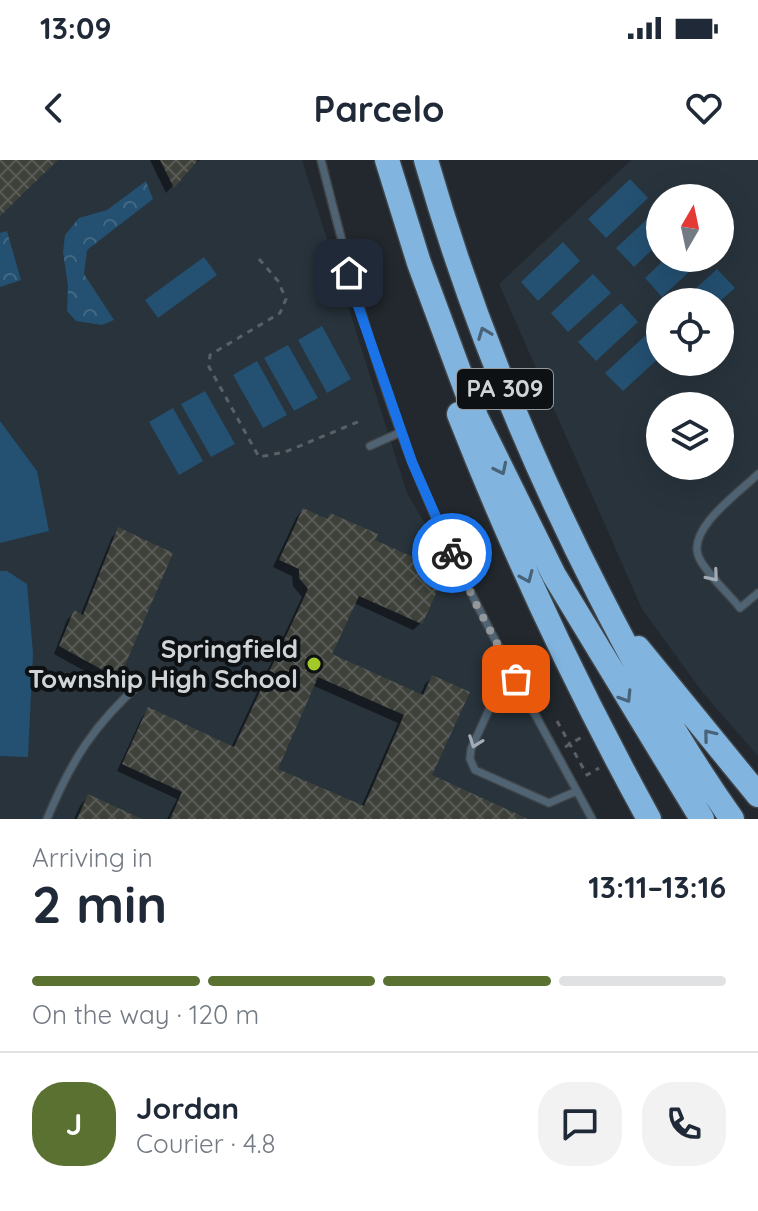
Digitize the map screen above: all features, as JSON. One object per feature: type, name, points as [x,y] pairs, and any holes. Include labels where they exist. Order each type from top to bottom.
[{"type":"highway","points":[[384,160],[405,260],[448,386],[486,482],[546,620],[596,722],[649,819]]},
{"type":"highway","name":"PA 309","points":[[384,160],[476,417],[554,575],[702,819]]},
{"type":"highway","name":"PA 309","points":[[426,160],[452,252],[514,413],[567,532],[647,688],[692,762],[732,819]]},
{"type":"highway","points":[[607,609],[758,795]]},
{"type":"lane","points":[[321,160],[356,300],[412,462],[477,606],[592,819]]},
{"type":"lane","points":[[370,446],[401,432]]},
{"type":"lane","points":[[758,474],[710,520],[696,542],[698,557],[740,608],[758,593]]},
{"type":"lane","points":[[516,679],[498,690],[471,749],[470,759],[475,770],[549,803],[577,791]]},
{"type":"lane","points":[[47,819],[64,778],[80,751],[110,710],[142,682]]},
{"type":"path","points":[[259,259],[278,281],[286,299],[280,313],[210,355],[209,367],[259,457],[285,452],[360,421]]},
{"type":"path","points":[[557,721],[587,775],[601,767]]},
{"type":"path","points":[[570,744],[584,736],[590,746]]},
{"type":"shaded area","points":[[0,160],[302,160],[407,493],[598,819],[0,819]]},
{"type":"shaded area","points":[[631,160],[758,160],[758,756],[703,693],[642,609],[499,284]]},
{"type":"green space","points":[[630,179],[646,196],[646,200],[606,238],[588,219]]},
{"type":"green space","points":[[146,181],[153,199],[87,250],[84,274],[114,320],[102,325],[76,321],[67,311],[68,286],[63,252],[65,235],[79,218],[107,210]]},
{"type":"green space","points":[[646,220],[646,255],[634,267],[616,248]]},
{"type":"green space","points":[[7,231],[21,280],[0,287],[0,233]]},
{"type":"green space","points":[[563,242],[580,261],[538,301],[521,282]]},
{"type":"green space","points":[[204,257],[217,275],[158,318],[145,300]]},
{"type":"green space","points":[[651,272],[689,272],[672,288],[654,288],[645,278]]},
{"type":"green space","points":[[714,272],[720,272],[735,288],[734,289],[696,288]]},
{"type":"green space","points":[[593,274],[611,293],[568,332],[551,313]]},
{"type":"green space","points":[[621,303],[638,322],[596,361],[578,342]]},
{"type":"green space","points":[[322,326],[351,379],[327,393],[298,340]]},
{"type":"green space","points":[[646,335],[646,370],[623,391],[605,373]]},
{"type":"green space","points":[[288,345],[318,398],[294,411],[264,358]]},
{"type":"green space","points":[[257,361],[287,415],[263,428],[233,375]]},
{"type":"green space","points":[[205,391],[235,444],[211,457],[181,404]]},
{"type":"green space","points":[[173,408],[203,461],[179,475],[149,422]]},
{"type":"green space","points":[[0,421],[37,471],[49,531],[0,543]]},
{"type":"green space","points":[[0,571],[7,571],[27,584],[33,653],[28,757],[0,756]]},
{"type":"building","points":[[0,160],[58,160],[0,216]]},
{"type":"building","points":[[160,160],[198,160],[174,188]]},
{"type":"building","name":"Springfield Township High School","points":[[303,508],[327,519],[330,513],[378,534],[375,540],[446,572],[422,624],[359,596],[332,654],[423,695],[432,675],[470,692],[432,775],[528,819],[170,819],[182,792],[122,764],[148,707],[234,747],[308,589],[299,578],[299,569],[279,560]],"holes":[[[318,677],[404,715],[364,806],[278,769]]]},
{"type":"building","points":[[118,527],[173,553],[119,679],[59,646],[74,610],[83,615]]},
{"type":"building","points":[[88,794],[142,819],[77,819]]},
{"type":"way so far","points":[[452,553],[516,679]]},
{"type":"place","name":"Springfield Township High School","points":[[314,664]]},
{"type":"route","points":[[349,273],[412,462],[452,553]]}]
